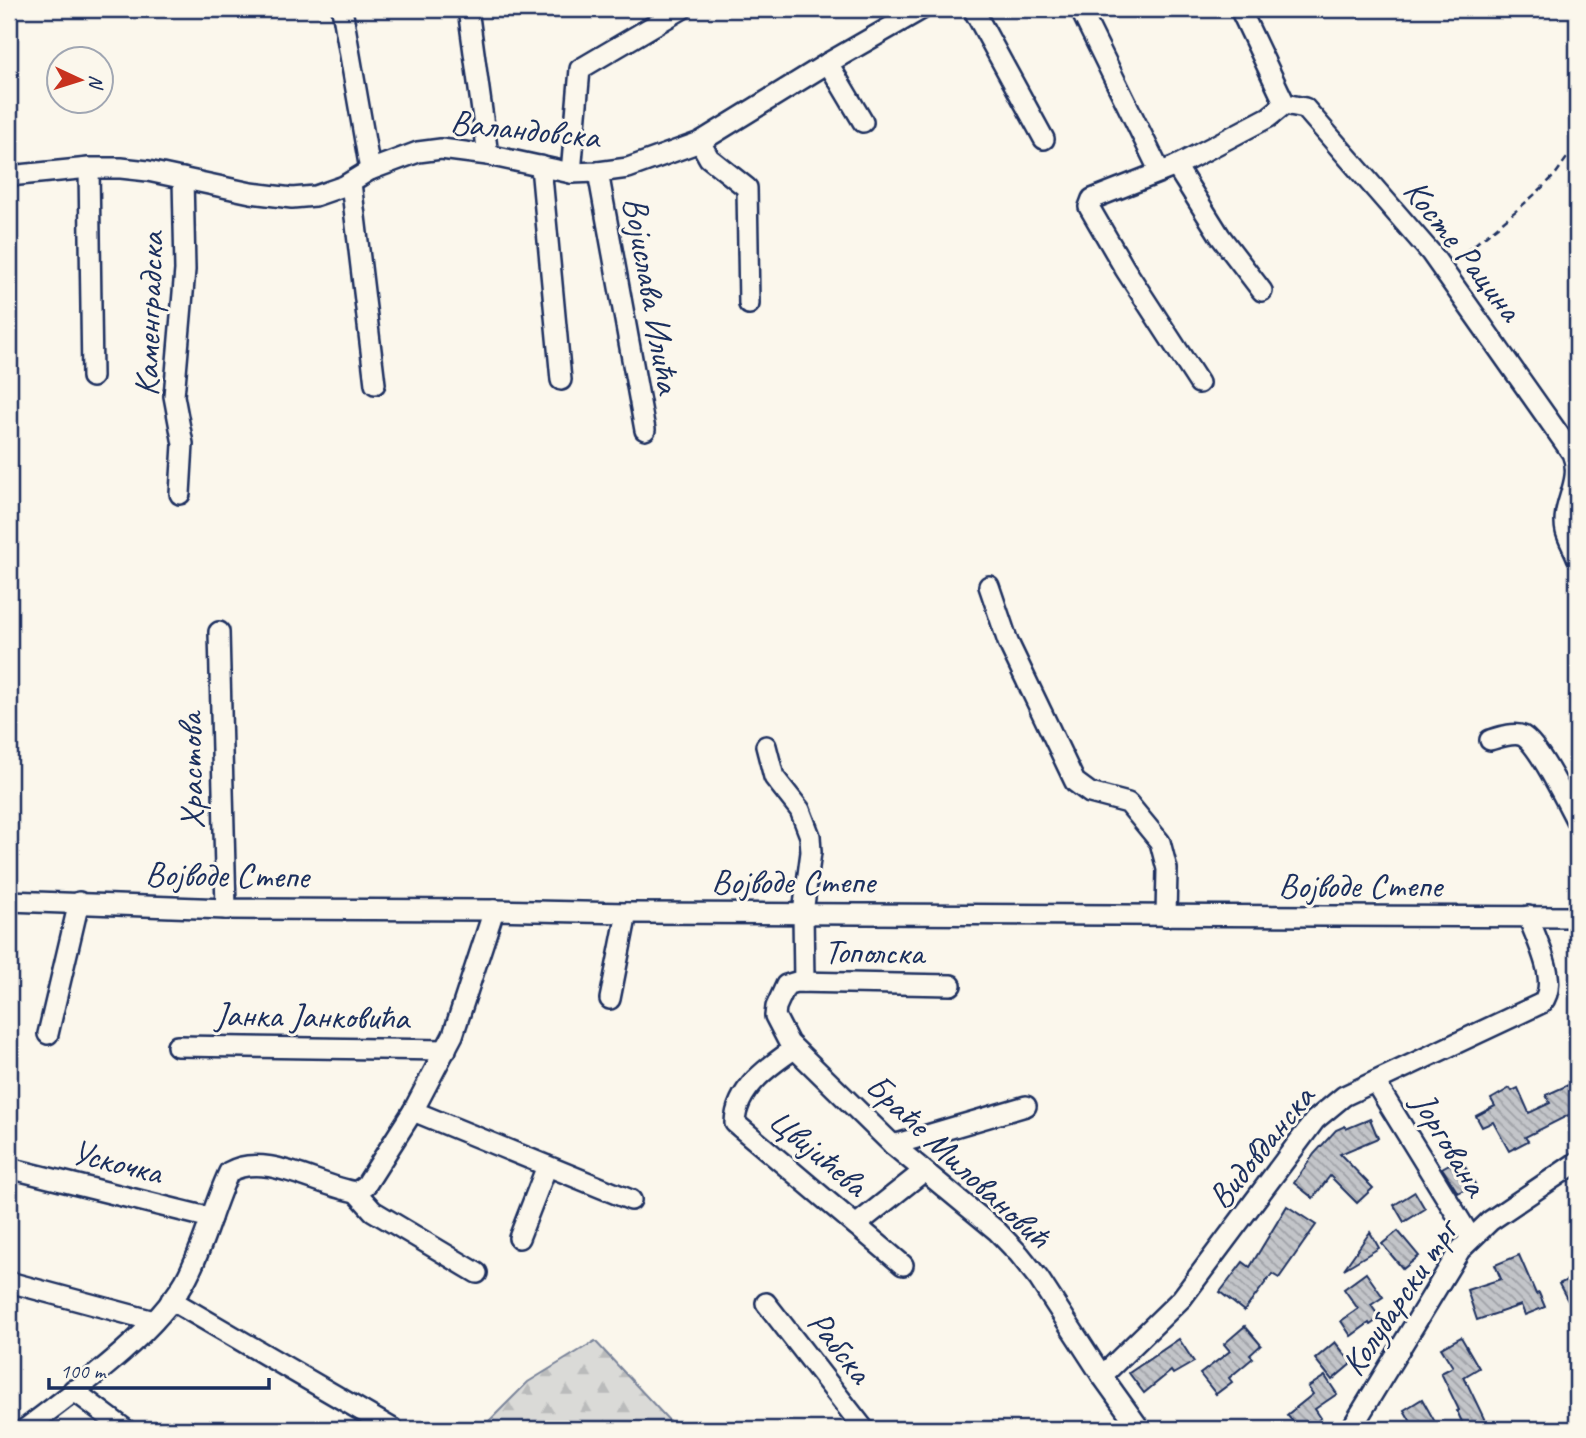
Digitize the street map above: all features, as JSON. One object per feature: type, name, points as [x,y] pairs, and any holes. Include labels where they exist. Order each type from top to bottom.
[{"type":"street","points":[[342,9],[370,170]]},
{"type":"street","points":[[468,9],[488,155]]},
{"type":"street","name":"Војислава Илића","points":[[571,173],[580,69],[682,9]]},
{"type":"street","name":"Валандовска","points":[[9,176],[89,168],[121,168],[292,198],[315,195],[351,183],[370,170],[418,152],[441,149],[488,155],[571,173],[628,168],[700,142],[922,9]]},
{"type":"street","points":[[974,9],[1044,139]]},
{"type":"street","points":[[1080,9],[1168,169],[1262,291]]},
{"type":"street","points":[[1199,383],[1125,269],[1089,207],[1092,199],[1168,169],[1269,117],[1285,104],[1240,9]]},
{"type":"street","points":[[828,63],[863,122]]},
{"type":"street","name":"Косте Рацина","points":[[1285,104],[1305,108],[1444,270],[1572,453],[1576,462],[1576,474],[1565,521],[1566,532],[1577,557]]},
{"type":"street","points":[[700,142],[709,158],[747,188],[749,304]]},
{"type":"street","points":[[541,166],[561,380]]},
{"type":"street","points":[[89,168],[92,377]]},
{"type":"street","name":"Војислава Илића","points":[[598,172],[645,429]]},
{"type":"street","name":"Каменградска","points":[[180,494],[183,444],[174,396],[185,270],[183,178]]},
{"type":"street","points":[[351,183],[374,384]]},
{"type":"street","points":[[989,586],[1008,642],[1075,782],[1090,793],[1128,803],[1160,842],[1167,869],[1166,916]]},
{"type":"street","name":"Храстова","points":[[219,632],[226,909]]},
{"type":"street","points":[[1490,740],[1522,735],[1547,765],[1577,822]]},
{"type":"street","points":[[766,746],[774,777],[800,810],[809,830],[811,852],[803,913],[800,982]]},
{"type":"street","name":"Војводе Степе","points":[[9,901],[226,909],[1577,917]]},
{"type":"street","points":[[48,1034],[79,902]]},
{"type":"street","points":[[25,1429],[131,1344],[171,1300],[184,1282],[195,1258],[229,1172],[238,1167],[271,1166],[340,1190],[362,1190],[371,1180],[446,1050],[494,909]]},
{"type":"street","points":[[610,999],[628,913]]},
{"type":"street","name":"Видовданска","points":[[1102,1376],[1182,1298],[1315,1120],[1344,1096],[1542,1003],[1548,996],[1551,985],[1528,916]]},
{"type":"street","name":"Тополска","points":[[800,982],[951,985]]},
{"type":"street","name":"Браће Миловановић","points":[[800,982],[786,985],[775,1016],[794,1049],[893,1145],[997,1231],[1019,1254],[1039,1279],[1140,1429]]},
{"type":"street","name":"Јанка Јанковића","points":[[177,1046],[446,1050]]},
{"type":"street","name":"Цвијићева","points":[[794,1049],[765,1069],[742,1097],[735,1113],[735,1123],[903,1265]]},
{"type":"street","name":"Јоргована","points":[[1375,1082],[1471,1238]]},
{"type":"street","points":[[893,1145],[1026,1107]]},
{"type":"street","points":[[412,1111],[631,1200]]},
{"type":"street","name":"Колубарски трг","points":[[1351,1429],[1460,1250],[1518,1201],[1577,1162]]},
{"type":"street","points":[[519,1238],[547,1166]]},
{"type":"street","name":"Ускочка","points":[[9,1168],[211,1218]]},
{"type":"street","points":[[856,1225],[924,1171]]},
{"type":"street","points":[[356,1192],[373,1211],[477,1273]]},
{"type":"street","points":[[9,1282],[154,1321]]},
{"type":"street","points":[[171,1300],[393,1429]]},
{"type":"street","name":"Рабска","points":[[766,1303],[864,1429]]},
{"type":"street","points":[[73,1391],[125,1429]]},
{"type":"path","points":[[1444,270],[1553,177],[1567,156],[1577,150]]},
{"type":"green space","points":[[595,1341],[677,1429],[481,1429],[528,1382]]},
{"type":"building","points":[[1568,1085],[1577,1111],[1525,1137],[1528,1141],[1509,1151],[1493,1122],[1482,1127],[1476,1116],[1495,1106],[1491,1099],[1510,1088],[1512,1091],[1518,1088],[1529,1113],[1550,1103],[1546,1095]]},
{"type":"building","points":[[1370,1119],[1378,1138],[1340,1154],[1373,1188],[1357,1203],[1330,1176],[1313,1198],[1294,1183],[1314,1154],[1336,1130],[1345,1126],[1346,1129]]},
{"type":"building","points":[[1460,1158],[1475,1184],[1458,1193],[1442,1168]]},
{"type":"building","points":[[1415,1192],[1425,1209],[1404,1222],[1394,1205]]},
{"type":"building","points":[[1287,1206],[1316,1225],[1279,1278],[1272,1274],[1244,1311],[1220,1292],[1243,1262],[1250,1267]]},
{"type":"building","points":[[1398,1231],[1419,1256],[1403,1269],[1382,1244]]},
{"type":"building","points":[[1370,1232],[1379,1248],[1344,1269]]},
{"type":"building","points":[[1519,1255],[1536,1294],[1539,1293],[1545,1307],[1525,1315],[1521,1305],[1477,1320],[1467,1290],[1501,1279],[1495,1265]]},
{"type":"building","points":[[1366,1273],[1383,1297],[1371,1305],[1380,1318],[1351,1336],[1341,1321],[1358,1309],[1344,1289]]},
{"type":"building","points":[[1577,1275],[1577,1318],[1559,1284]]},
{"type":"building","points":[[1245,1326],[1261,1345],[1250,1355],[1253,1358],[1229,1378],[1232,1382],[1216,1394],[1200,1374],[1230,1351],[1224,1344]]},
{"type":"building","points":[[1461,1337],[1479,1368],[1464,1377],[1489,1429],[1465,1429],[1441,1373],[1453,1367],[1441,1348]]},
{"type":"building","points":[[1179,1339],[1194,1362],[1173,1374],[1171,1371],[1144,1393],[1129,1373]]},
{"type":"building","points":[[1335,1342],[1352,1363],[1332,1380],[1315,1359]]},
{"type":"building","points":[[1325,1376],[1337,1394],[1315,1409],[1321,1418],[1307,1429],[1299,1429],[1287,1415],[1313,1394],[1308,1387]]},
{"type":"building","points":[[1422,1399],[1435,1422],[1422,1429],[1415,1429],[1404,1410]]}]
